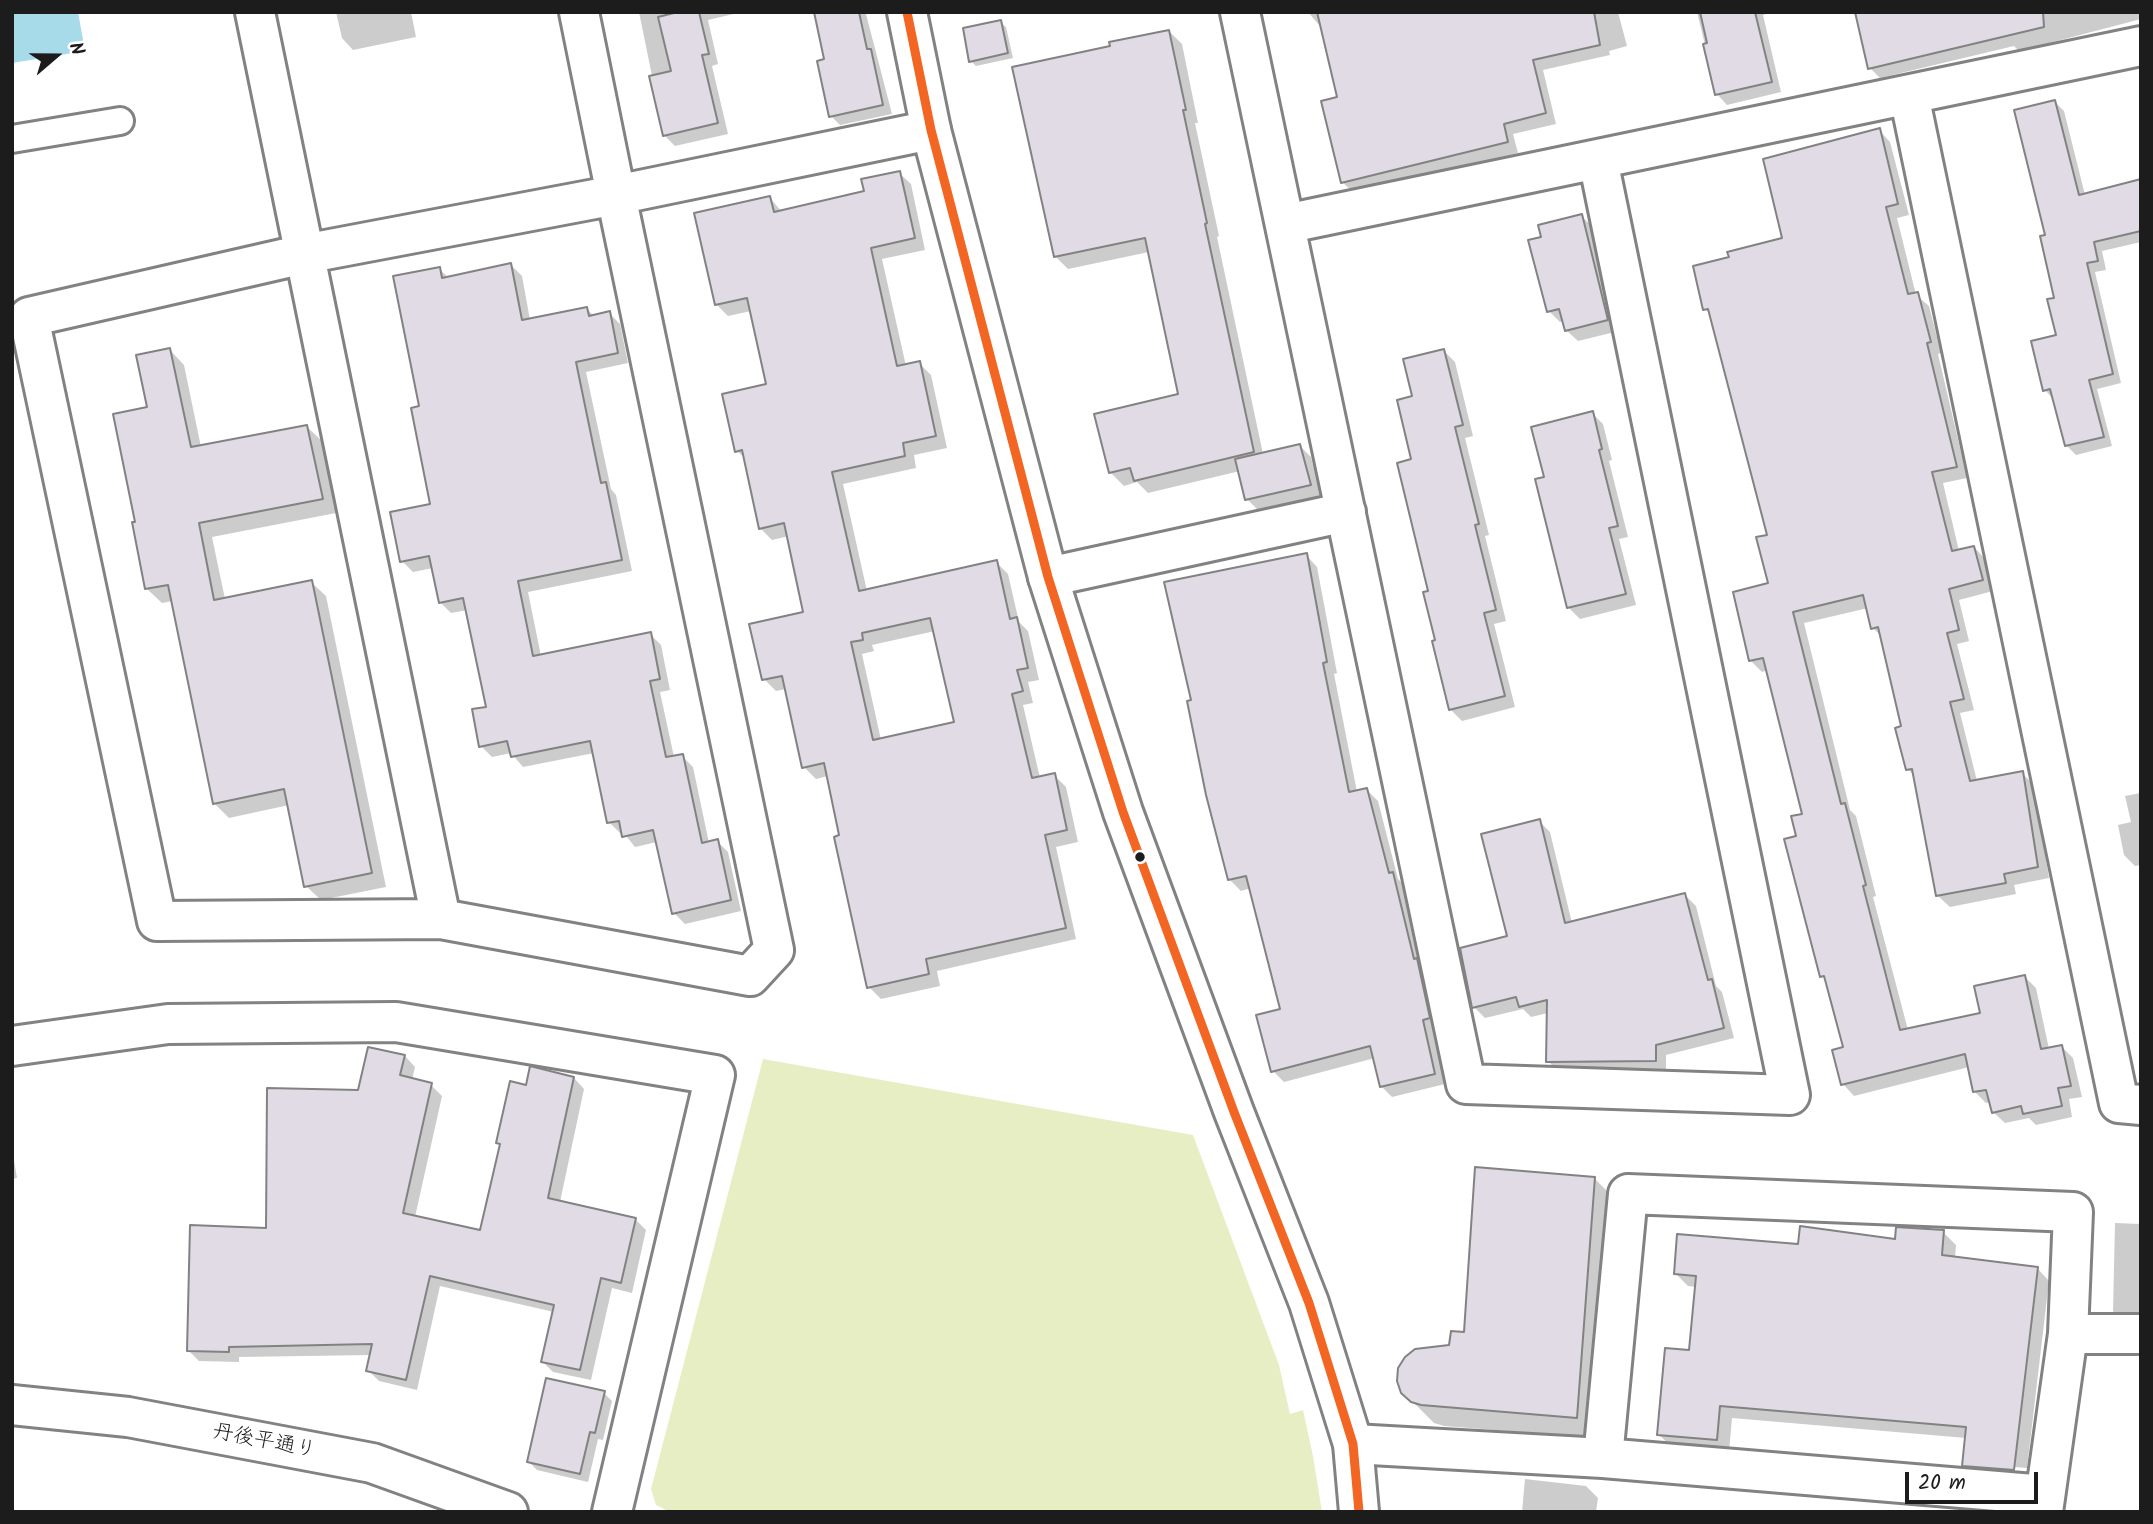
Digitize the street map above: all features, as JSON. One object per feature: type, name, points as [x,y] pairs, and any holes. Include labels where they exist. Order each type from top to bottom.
[{"type":"street","points":[[255,12],[441,919]]},
{"type":"street","points":[[579,12],[616,195],[774,950],[750,976],[441,919],[157,920],[29,317],[304,254],[616,195],[931,130]]},
{"type":"street","points":[[907,12],[931,130],[1048,577],[1124,812],[1234,1112],[1309,1303],[1353,1444],[1359,1512]]},
{"type":"street","points":[[1240,12],[1465,1084],[1790,1095],[1598,160]]},
{"type":"street","points":[[1284,224],[2141,46]]},
{"type":"street","points":[[1909,95],[2119,1103],[2141,1105]]},
{"type":"street","points":[[1048,577],[1346,512]]},
{"type":"street","points":[[12,1046],[168,1024],[396,1022],[715,1075],[612,1512]]},
{"type":"street","points":[[1353,1444],[1603,1458],[2044,1504],[2068,1334],[2073,1212],[1628,1194],[1603,1458]]},
{"type":"street","points":[[2068,1334],[2141,1334]]},
{"type":"street","name":"丹後平通り","points":[[12,1405],[128,1417],[372,1464],[508,1512]]},
{"type":"lane","points":[[12,139],[120,121]]},
{"type":"green space","points":[[763,1059],[1193,1135],[1279,1365],[1290,1414],[1303,1410],[1322,1512],[670,1512],[656,1505],[651,1489]]},
{"type":"water","points":[[12,12],[78,12],[85,51],[12,63]]},
{"type":"building","points":[[678,12],[699,12],[709,54],[702,55],[718,123],[663,136],[649,76],[671,71],[658,17]]},
{"type":"building","points":[[814,12],[859,12],[867,49],[871,49],[883,105],[829,117],[817,61],[824,59]]},
{"type":"building","points":[[1317,12],[1594,12],[1600,45],[1533,60],[1546,113],[1504,124],[1508,142],[1341,183],[1321,101],[1337,97]]},
{"type":"building","points":[[1700,12],[1755,12],[1772,82],[1715,95],[1703,44],[1707,43]]},
{"type":"building","points":[[1855,12],[2043,12],[2044,27],[1868,69]]},
{"type":"building","points":[[1001,20],[1008,53],[969,62],[963,28]]},
{"type":"building","points":[[1169,30],[1207,223],[1205,224],[1254,452],[1134,481],[1130,468],[1109,473],[1094,414],[1178,394],[1145,238],[1054,257],[1012,67]]},
{"type":"building","points":[[2055,100],[2079,195],[2141,179],[2141,231],[2094,242],[2098,261],[2087,263],[2113,374],[2089,380],[2104,437],[2065,446],[2050,389],[2043,391],[2031,341],[2056,335],[2047,299],[2054,298],[2040,236],[2045,235],[2014,110]]},
{"type":"building","points":[[1880,128],[1898,204],[1886,207],[1908,294],[1918,292],[1931,342],[1927,343],[1957,467],[1932,472],[1952,551],[1974,546],[1983,580],[1949,589],[1959,630],[1947,633],[1964,699],[1950,702],[1970,781],[2023,771],[2038,867],[2004,874],[2006,883],[1936,896],[1912,769],[1906,770],[1895,728],[1901,726],[1878,627],[1871,629],[1863,595],[1793,612],[1841,804],[1845,803],[1866,885],[1863,886],[1900,1030],[1980,1013],[1974,986],[2025,975],[2041,1049],[2062,1045],[2071,1086],[2058,1088],[2062,1106],[2023,1114],[2021,1106],[1992,1113],[1986,1090],[1973,1092],[1965,1054],[1841,1085],[1832,1050],[1843,1047],[1824,976],[1820,977],[1784,839],[1796,836],[1791,816],[1802,814],[1763,658],[1749,661],[1733,592],[1768,583],[1756,537],[1767,535],[1708,309],[1703,310],[1693,266],[1729,257],[1727,252],[1782,238],[1763,159]]},
{"type":"building","points":[[900,171],[915,238],[871,248],[897,366],[920,361],[936,436],[903,443],[905,456],[832,472],[859,591],[997,560],[1010,619],[1017,617],[1028,668],[1017,670],[1023,691],[1012,694],[1032,778],[1055,773],[1067,830],[1045,835],[1066,928],[926,959],[929,974],[867,988],[834,837],[839,835],[824,763],[802,768],[782,676],[762,680],[749,624],[803,612],[784,523],[759,529],[742,450],[735,452],[722,394],[766,384],[747,298],[715,305],[694,213],[770,196],[774,212],[864,191],[861,179]],"holes":[[[930,618],[954,722],[873,740],[851,642],[863,640],[862,633]]]},
{"type":"building","points":[[1582,214],[1608,320],[1565,331],[1559,309],[1547,312],[1528,240],[1541,237],[1538,225]]},
{"type":"building","points":[[511,263],[522,320],[587,307],[589,316],[610,311],[618,353],[576,362],[601,483],[606,482],[622,560],[518,581],[533,656],[651,632],[660,679],[650,681],[666,757],[683,754],[702,843],[718,839],[731,900],[672,914],[653,830],[622,837],[619,821],[607,823],[590,741],[511,757],[507,741],[479,747],[472,709],[486,707],[463,598],[439,603],[429,556],[400,562],[390,512],[430,504],[411,408],[419,406],[393,276],[440,267],[442,278]]},
{"type":"building","points":[[170,348],[191,447],[307,425],[323,499],[199,523],[214,600],[312,580],[372,873],[304,887],[284,789],[213,804],[168,585],[145,589],[132,522],[135,522],[113,414],[147,407],[136,355]]},
{"type":"building","points":[[1444,349],[1463,425],[1455,427],[1479,524],[1475,525],[1496,610],[1484,613],[1505,696],[1449,710],[1423,592],[1428,591],[1397,463],[1411,459],[1397,400],[1412,396],[1403,359]]},
{"type":"building","points":[[1593,411],[1602,449],[1599,450],[1618,526],[1609,528],[1626,594],[1567,608],[1535,479],[1544,477],[1531,427]]},
{"type":"building","points":[[1300,444],[1311,485],[1245,500],[1235,459]]},
{"type":"building","points":[[1307,553],[1327,662],[1323,663],[1349,792],[1367,788],[1389,873],[1393,872],[1414,959],[1417,958],[1430,1018],[1423,1020],[1435,1074],[1380,1087],[1370,1046],[1271,1072],[1256,1015],[1280,1009],[1246,876],[1228,880],[1206,795],[1187,701],[1191,700],[1164,582]]},
{"type":"building","points":[[1540,819],[1565,923],[1685,893],[1724,1028],[1656,1045],[1656,1061],[1546,1062],[1547,1000],[1519,1007],[1516,997],[1472,1008],[1460,948],[1507,936],[1481,834]]},
{"type":"building","points":[[368,1047],[405,1055],[400,1075],[432,1083],[403,1213],[480,1230],[500,1144],[496,1143],[510,1081],[526,1085],[530,1066],[574,1077],[548,1198],[636,1218],[621,1283],[601,1278],[580,1370],[541,1362],[554,1305],[430,1276],[406,1380],[366,1371],[372,1344],[229,1347],[229,1352],[187,1351],[190,1225],[266,1228],[267,1088],[358,1090]]},
{"type":"building","points":[[1475,1167],[1595,1177],[1577,1418],[1421,1405],[1411,1402],[1401,1393],[1397,1381],[1398,1368],[1405,1357],[1415,1349],[1449,1345],[1451,1331],[1464,1332]]},
{"type":"building","points":[[1800,1226],[1895,1239],[1896,1227],[1944,1230],[1942,1255],[2038,1267],[2014,1470],[1962,1466],[1966,1427],[1720,1406],[1717,1440],[1657,1435],[1665,1348],[1689,1350],[1696,1276],[1674,1274],[1677,1234],[1798,1244]]},
{"type":"building","points":[[546,1378],[605,1391],[595,1433],[590,1432],[580,1474],[527,1462]]},
{"type":"transit line","points":[[907,12],[931,130],[1048,577],[1123,812],[1234,1112],[1309,1303],[1353,1444],[1359,1512]]}]
